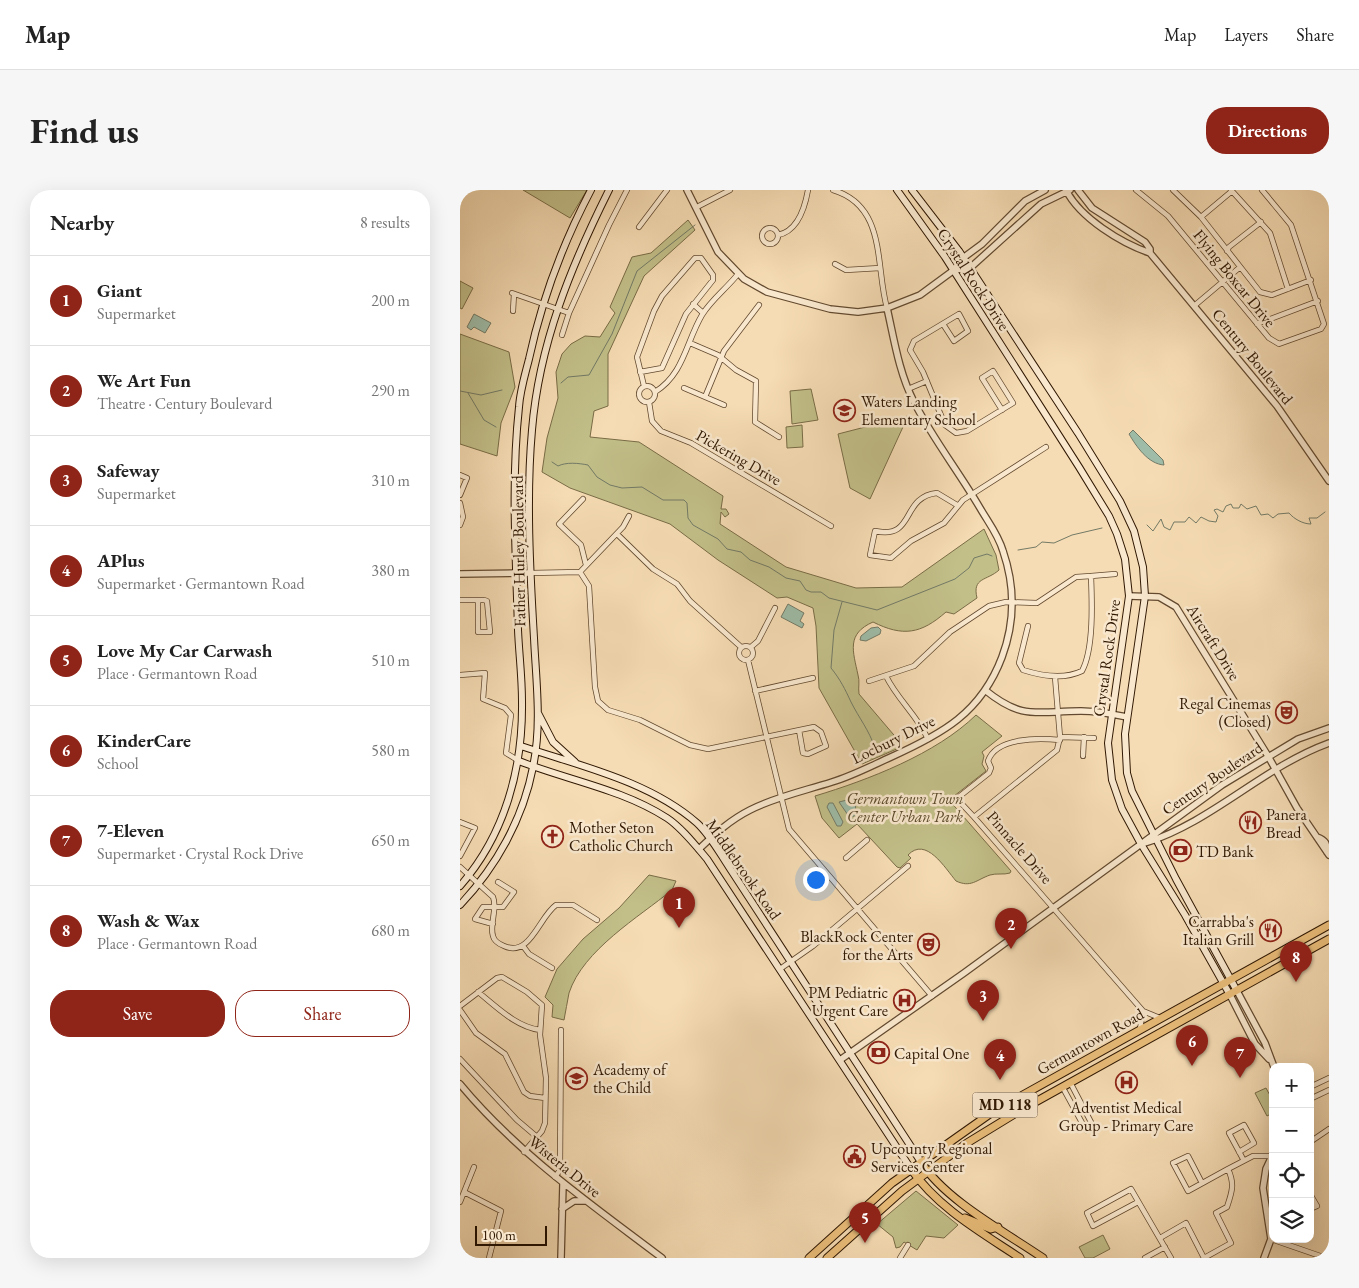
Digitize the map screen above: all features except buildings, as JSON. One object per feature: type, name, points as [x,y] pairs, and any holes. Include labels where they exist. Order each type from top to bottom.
[{"type":"main road","name":"Father Hurley Boulevard","points":[[460,886],[491,845],[514,782],[521,746],[522,699],[515,496],[519,407],[544,302],[555,266],[591,190]]},
{"type":"main road","name":"Father Hurley Boulevard","points":[[460,905],[480,884],[516,822],[533,767],[536,751],[537,709],[531,572],[530,462],[532,429],[542,365],[557,308],[577,257],[609,190]]},
{"type":"main road","name":"Crystal Rock Drive","points":[[897,190],[954,270],[1109,516],[1126,559],[1129,596],[1108,742],[1111,774],[1122,809],[1141,844],[1227,982],[1238,991]]},
{"type":"main road","name":"Crystal Rock Drive","points":[[912,190],[970,268],[1078,433],[1120,501],[1132,526],[1141,553],[1145,596],[1124,744],[1127,773],[1132,791],[1227,982],[1230,995]]},
{"type":"main road","points":[[537,709],[553,742],[567,756],[584,768]]},
{"type":"main road","name":"Middlebrook Road","points":[[521,746],[631,783],[657,797],[697,824],[710,839],[791,961],[927,1172],[955,1198],[1042,1258]]},
{"type":"main road","name":"Middlebrook Road","points":[[518,761],[636,802],[667,818],[699,849],[918,1179],[930,1194],[1020,1258]]},
{"type":"main road","name":"Germantown Road","points":[[809,1258],[853,1216],[911,1169],[994,1111],[1329,925]]},
{"type":"main road","name":"Germantown Road","points":[[827,1258],[883,1207],[918,1179],[994,1126],[1329,939]]},
{"type":"main road","points":[[960,1217],[975,1221],[991,1229],[998,1228]]},
{"type":"street","points":[[562,334],[609,225],[628,190]]},
{"type":"street","points":[[639,227],[667,190]]},
{"type":"street","points":[[687,190],[697,206],[718,252],[738,274],[766,292],[830,309],[858,312],[886,308],[920,295],[954,270],[963,258],[982,244],[1025,201],[1043,190]]},
{"type":"street","points":[[697,206],[730,190]]},
{"type":"street","points":[[778,235],[782,234],[799,219],[804,210],[808,190]]},
{"type":"street","points":[[833,190],[851,198],[870,220],[875,233],[886,308]]},
{"type":"street","name":"Century Boulevard","points":[[1078,190],[1092,208],[1145,242],[1150,253]]},
{"type":"street","name":"Flying Boxcar Drive","points":[[1136,190],[1144,192],[1168,216],[1274,343],[1279,344],[1321,329],[1324,324],[1318,301]]},
{"type":"street","points":[[1173,190],[1201,217],[1239,268],[1265,294],[1272,295],[1311,280]]},
{"type":"street","points":[[1257,324],[1318,301],[1290,226],[1262,190]]},
{"type":"street","points":[[954,270],[970,268],[1040,204],[1068,191]]},
{"type":"street","name":"Century Boulevard","points":[[1068,191],[1085,215],[1098,226],[1150,253],[1296,432],[1329,481]]},
{"type":"street","points":[[1201,217],[1231,191],[1270,233],[1288,289]]},
{"type":"street","points":[[1227,250],[1260,222]]},
{"type":"street","points":[[640,372],[662,368],[681,322],[714,277],[698,258],[669,286],[654,311],[637,357],[640,372],[644,386]]},
{"type":"street","points":[[835,264],[846,270],[880,268]]},
{"type":"street","points":[[1194,306],[1239,268]]},
{"type":"street","points":[[655,392],[651,387],[644,386],[639,390],[639,396],[642,400],[649,402],[654,397],[655,392],[672,378],[703,313],[738,274]]},
{"type":"street","points":[[513,312],[513,294],[544,302],[570,313]]},
{"type":"street","points":[[693,304],[703,313]]},
{"type":"street","points":[[705,397],[732,338],[759,305]]},
{"type":"street","name":"Locbury Drive","points":[[699,849],[740,815],[781,797],[843,778],[928,739],[963,716],[986,690],[997,670],[1006,645],[1012,602],[1010,577],[1000,542],[972,494],[932,433],[908,389],[886,308]]},
{"type":"street","points":[[943,324],[954,340],[968,331],[959,314],[943,324],[911,346],[913,357],[927,381],[945,425],[952,432],[967,431],[1002,410],[1013,403],[993,371],[982,378],[1002,410]]},
{"type":"street","points":[[690,343],[718,355],[721,359],[756,381],[755,422],[779,437]]},
{"type":"street","points":[[908,389],[927,381]]},
{"type":"street","points":[[684,388],[724,405]]},
{"type":"street","name":"Pickering Drive","points":[[649,402],[652,421],[660,431],[691,443],[831,526]]},
{"type":"street","points":[[957,505],[937,493],[925,496],[916,502],[898,531],[890,534],[874,531],[870,555],[891,558],[911,541],[944,523],[957,505],[972,494],[1046,446]]},
{"type":"street","points":[[460,475],[467,478],[460,495]]},
{"type":"street","points":[[583,499],[559,524],[581,545],[586,565]]},
{"type":"street","points":[[460,503],[463,517],[460,525]]},
{"type":"street","points":[[460,574],[580,572],[617,534],[629,516]]},
{"type":"street","points":[[617,534],[653,569],[677,584],[690,601],[741,648]]},
{"type":"street","points":[[580,572],[589,586],[595,688],[598,701],[604,708],[640,720],[698,748],[718,748],[766,737],[799,730],[814,727],[818,728],[826,741],[826,746],[808,754],[803,753],[799,730]]},
{"type":"street","points":[[869,681],[914,666],[949,633],[989,606],[1012,602],[1037,603],[1076,577],[1115,574]]},
{"type":"street","points":[[1028,626],[1020,667],[1023,670],[1040,676],[1055,677],[1078,673],[1084,668],[1092,613],[1091,576]]},
{"type":"street","name":"Aircraft Drive","points":[[1129,596],[1160,597],[1176,608],[1268,756],[1297,808],[1317,837],[1322,848],[1328,854]]},
{"type":"street","points":[[460,600],[478,600],[484,600],[489,604],[490,632],[478,632],[478,600]]},
{"type":"street","points":[[751,647],[758,641],[775,608]]},
{"type":"street","points":[[741,648],[747,645],[751,647],[754,653],[748,660]]},
{"type":"street","points":[[741,648],[740,656],[748,660]]},
{"type":"street","points":[[748,660],[790,829],[932,996]]},
{"type":"street","points":[[460,675],[486,673],[483,699],[505,708],[511,715],[506,754],[518,761]]},
{"type":"street","points":[[886,676],[892,688],[913,712],[928,739]]},
{"type":"street","points":[[1055,677],[1060,738]]},
{"type":"street","points":[[755,691],[813,678]]},
{"type":"street","points":[[986,690],[1018,710],[1034,714],[1084,711],[1127,717]]},
{"type":"street","name":"Century Boulevard","points":[[1155,837],[1222,784],[1304,736],[1329,728]]},
{"type":"street","points":[[974,817],[960,802],[960,796],[989,773],[991,768],[988,762],[990,757],[1009,742],[1060,738],[1094,738]]},
{"type":"street","name":"Pinnacle Drive","points":[[1060,738],[1053,755],[974,817],[1143,1011],[1160,1018]]},
{"type":"street","points":[[1083,756],[1084,738]]},
{"type":"street","points":[[508,741],[521,746]]},
{"type":"street","name":"Century Boulevard","points":[[840,1060],[932,996],[1141,844],[1210,812],[1307,753],[1329,744]]},
{"type":"street","points":[[460,822],[475,828],[460,856]]},
{"type":"street","points":[[846,858],[867,840]]},
{"type":"street","points":[[780,970],[908,866]]},
{"type":"street","points":[[460,867],[493,898],[492,934],[499,944],[513,949],[523,946],[556,905],[573,905],[597,920]]},
{"type":"street","points":[[493,924],[475,919],[483,907],[505,906],[514,892],[498,882]]},
{"type":"street","points":[[523,946],[529,954],[552,968]]},
{"type":"street","points":[[524,1152],[546,1123],[546,1078],[541,1054],[540,1030],[542,1005],[506,979],[497,978],[460,1008],[476,1033],[505,1054],[524,1092],[530,1096],[545,1098]]},
{"type":"street","name":"Crystal Rock Drive","points":[[1238,991],[1265,1043],[1272,1063]]},
{"type":"street","points":[[478,992],[504,1013],[528,1028],[540,1030]]},
{"type":"street","name":"Crystal Rock Drive","points":[[1230,995],[1255,1044],[1271,1063]]},
{"type":"street","points":[[1140,1029],[1143,1011]]},
{"type":"street","points":[[555,1178],[560,1170],[561,1030]]},
{"type":"street","points":[[460,1059],[517,1120],[537,1137]]},
{"type":"street","points":[[1314,1086],[1329,1078]]},
{"type":"street","name":"Wisteria Drive","points":[[460,1084],[524,1152],[555,1178],[662,1258]]},
{"type":"street","points":[[1071,1084],[1093,1126]]},
{"type":"street","points":[[1064,1088],[1086,1130]]},
{"type":"street","points":[[1314,1096],[1329,1090]]},
{"type":"street","points":[[1239,1152],[1254,1143],[1244,1125],[1229,1133],[1239,1152],[1243,1159]]},
{"type":"street","points":[[1314,1139],[1329,1129]]},
{"type":"street","points":[[1202,1183],[1188,1156],[1173,1163],[1188,1191],[1202,1183],[1228,1168],[1243,1159],[1253,1156],[1269,1155]]},
{"type":"street","points":[[1269,1162],[1263,1188],[1269,1226]]},
{"type":"street","points":[[460,1202],[474,1167]]},
{"type":"street","points":[[1160,1238],[1186,1223],[1204,1258],[1232,1243],[1216,1213],[1227,1207],[1233,1188],[1233,1180],[1228,1168]]},
{"type":"street","points":[[561,1258],[563,1184]]},
{"type":"street","points":[[1138,1202],[1093,1226],[1087,1213],[1131,1189],[1171,1258]]},
{"type":"street","points":[[464,1192],[501,1211],[489,1258]]},
{"type":"street","points":[[562,1209],[574,1201],[587,1202]]},
{"type":"street","points":[[1264,1258],[1270,1243]]},
{"type":"street","points":[[1283,1243],[1326,1258]]},
{"type":"street","points":[[900,1258],[908,1245]]},
{"type":"street","points":[[1145,1258],[1165,1247]]},
{"type":"green space","points":[[523,190],[587,190],[570,218]]},
{"type":"green space","points":[[688,220],[695,230],[644,276],[608,354],[608,406],[594,411],[590,437],[639,442],[723,496],[721,509],[726,509],[729,514],[725,517],[721,512],[720,524],[786,567],[856,588],[902,587],[984,529],[996,555],[999,570],[982,580],[977,586],[977,598],[954,614],[946,612],[928,625],[911,631],[894,630],[873,622],[864,627],[855,638],[853,651],[859,677],[859,694],[899,741],[899,748],[862,764],[819,688],[816,626],[813,608],[787,597],[777,598],[718,560],[670,524],[570,488],[542,472],[547,438],[558,398],[556,372],[562,354],[571,344],[585,336],[600,337],[615,313],[610,307],[632,257],[651,253]]},
{"type":"green space","points":[[460,281],[473,288],[462,309],[460,308]]},
{"type":"green space","points":[[460,334],[509,352],[515,387],[501,423],[497,456],[460,444]]},
{"type":"green space","points":[[811,389],[818,420],[792,424],[790,391]]},
{"type":"green space","points":[[908,416],[870,499],[850,488],[838,434]]},
{"type":"green space","points":[[802,425],[803,447],[787,448],[786,427]]},
{"type":"green space","name":"Germantown Town Center Urban Park","points":[[976,715],[1002,736],[982,752],[984,756],[982,764],[986,771],[949,800],[1011,871],[1010,873],[990,875],[970,883],[961,883],[956,881],[935,856],[922,849],[915,850],[908,855],[911,858],[900,868],[857,824],[839,838],[822,818],[815,796],[879,774],[921,754],[960,729]]},
{"type":"green space","points":[[649,875],[676,881],[672,890],[613,936],[586,963],[576,977],[569,993],[564,1020],[552,1017],[553,1005],[545,997],[557,969],[583,939],[619,908]]},
{"type":"green space","points":[[1266,1088],[1269,1094],[1269,1115],[1267,1116],[1255,1093]]},
{"type":"green space","points":[[916,1191],[958,1225],[944,1238],[926,1236],[917,1250],[904,1242],[900,1247],[896,1248],[893,1237],[877,1224]]},
{"type":"green space","points":[[1103,1235],[1110,1249],[1093,1258],[1085,1258],[1079,1247]]},
{"type":"shaded area","points":[[474,314],[491,323],[485,333],[474,327],[471,330],[467,327]]},
{"type":"shaded area","points":[[1133,430],[1163,460],[1164,465],[1158,464],[1143,454],[1129,434]]},
{"type":"shaded area","points":[[788,604],[804,613],[800,621],[804,624],[802,628],[781,617]]},
{"type":"shaded area","points":[[878,627],[881,630],[880,634],[866,641],[860,640],[861,636],[871,628]]},
{"type":"shaded area","points":[[855,798],[856,815],[850,818],[839,802]]},
{"type":"shaded area","points":[[829,803],[833,803],[843,822],[841,826],[837,826],[827,807]]},
{"type":"waterway","points":[[561,383],[568,377],[589,375],[612,334],[637,271],[695,225]]},
{"type":"waterway","points":[[460,391],[481,395],[502,390]]},
{"type":"waterway","points":[[468,393],[484,420],[496,427]]},
{"type":"waterway","points":[[552,462],[558,466],[572,463],[588,465],[597,477],[610,485],[622,488],[642,487],[663,500],[684,500],[687,503],[688,518],[693,525],[718,539],[727,549],[741,552],[750,560],[769,567],[786,578],[800,581],[806,590],[821,592],[829,598],[877,610],[955,579],[969,568],[974,558],[987,554],[992,556]]},
{"type":"waterway","points":[[1147,525],[1153,531],[1161,519],[1164,527],[1170,530],[1174,522],[1185,522],[1189,517],[1196,523],[1201,517],[1216,522],[1218,516],[1214,510],[1217,509],[1223,512],[1226,506],[1231,504],[1233,508],[1239,508],[1241,504],[1247,509],[1256,506],[1261,515],[1268,514],[1273,518],[1278,514],[1289,513],[1299,521],[1308,524],[1311,524],[1309,518],[1317,518],[1325,512]]},
{"type":"waterway","points":[[1018,550],[1036,547],[1042,542],[1054,543],[1072,535],[1102,528]]},
{"type":"waterway","points":[[842,602],[834,630],[831,668],[842,684],[870,735],[875,748]]},
{"type":"place","name":"Waters Landing Elementary School","points":[[845,410]]},
{"type":"place","name":"Regal Cinemas (Closed)","points":[[1287,712]]},
{"type":"place","name":"Panera Bread","points":[[1250,823]]},
{"type":"place","name":"Mother Seton Catholic Church","points":[[553,836]]},
{"type":"place","name":"TD Bank","points":[[1180,851]]},
{"type":"place","name":"Giant","points":[[679,928]]},
{"type":"place","name":"Carrabba's Italian Grill","points":[[1270,930]]},
{"type":"place","name":"BlackRock Center for the Arts","points":[[929,945]]},
{"type":"place","name":"We Art Fun","points":[[1011,949]]},
{"type":"place","name":"Wash & Wax","points":[[1296,982]]},
{"type":"place","name":"PM Pediatric Urgent Care","points":[[904,1001]]},
{"type":"place","name":"Safeway","points":[[983,1021]]},
{"type":"place","name":"Capital One","points":[[878,1053]]},
{"type":"place","name":"KinderCare","points":[[1192,1066]]},
{"type":"place","name":"Academy of the Child","points":[[577,1078]]},
{"type":"place","name":"7-Eleven","points":[[1240,1078]]},
{"type":"place","name":"APlus","points":[[1000,1080]]},
{"type":"place","name":"Adventist Medical Group - Primary Care","points":[[1126,1083]]},
{"type":"place","name":"Upcounty Regional Services Center","points":[[855,1157]]},
{"type":"place","name":"Love My Car Carwash","points":[[865,1243]]}]
